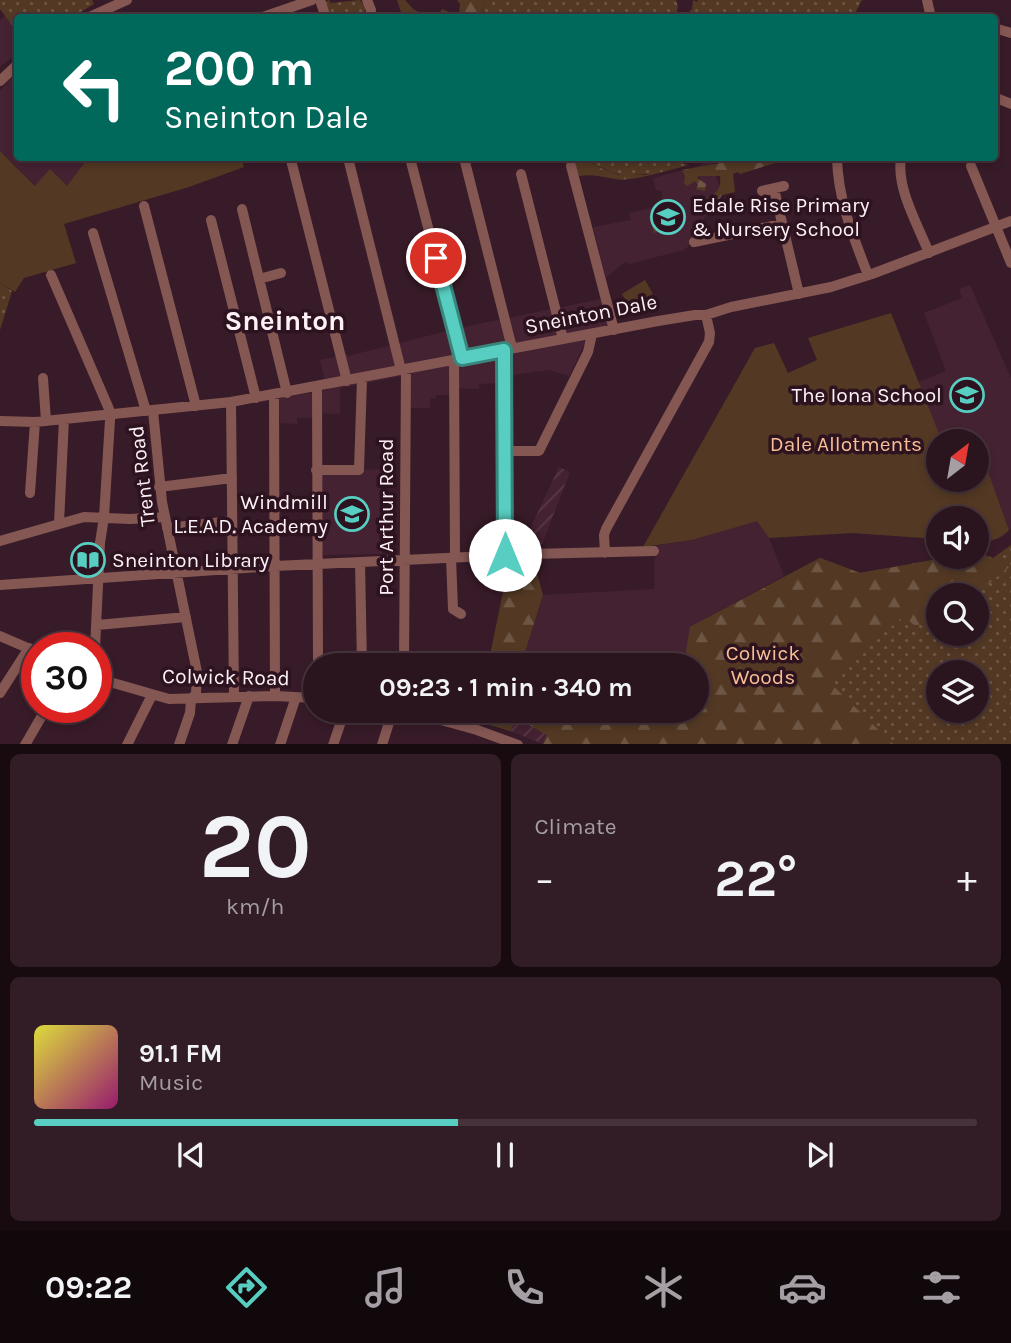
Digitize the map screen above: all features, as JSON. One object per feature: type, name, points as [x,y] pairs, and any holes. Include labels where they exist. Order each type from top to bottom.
[{"type":"street","points":[[101,14],[127,0]]},
{"type":"street","points":[[272,14],[312,0]]},
{"type":"street","points":[[0,81],[14,68]]},
{"type":"street","points":[[291,161],[347,381]]},
{"type":"street","name":"Port Arthur Road","points":[[349,161],[403,369],[404,653]]},
{"type":"street","points":[[411,161],[458,359],[451,601],[453,609],[461,614]]},
{"type":"street","points":[[465,161],[508,349],[505,555]]},
{"type":"street","points":[[837,161],[837,181],[844,212],[868,275]]},
{"type":"street","points":[[901,161],[904,190],[929,253]]},
{"type":"street","points":[[571,166],[614,330]]},
{"type":"street","points":[[971,166],[1011,263]]},
{"type":"street","points":[[521,174],[564,339]]},
{"type":"street","points":[[762,191],[779,188],[782,224],[799,294]]},
{"type":"street","points":[[144,206],[196,407]]},
{"type":"street","points":[[242,209],[287,393]]},
{"type":"street","points":[[211,220],[256,398]]},
{"type":"street","name":"Sneinton Dale","points":[[0,422],[40,422],[196,407],[274,396],[508,349],[706,315],[868,275],[1011,221]]},
{"type":"street","points":[[700,239],[782,224]]},
{"type":"street","name":"Trent Road","points":[[93,233],[150,411],[164,517],[197,672],[196,694],[191,699],[190,713],[179,744]]},
{"type":"street","points":[[259,279],[281,273]]},
{"type":"street","points":[[51,275],[110,415],[96,632]]},
{"type":"street","points":[[604,553],[606,529],[710,339],[706,315]]},
{"type":"street","points":[[505,451],[539,451],[588,352],[592,334]]},
{"type":"street","points":[[30,493],[43,378]]},
{"type":"street","points":[[316,470],[359,470],[362,379]]},
{"type":"street","points":[[317,387],[318,653]]},
{"type":"street","points":[[274,396],[275,695]]},
{"type":"street","points":[[231,402],[233,696]]},
{"type":"street","points":[[59,523],[64,419]]},
{"type":"street","points":[[159,487],[232,478]]},
{"type":"street","points":[[0,541],[84,517],[164,517]]},
{"type":"street","points":[[167,528],[233,521]]},
{"type":"street","points":[[0,585],[233,568],[654,551]]},
{"type":"street","points":[[360,562],[362,653]]},
{"type":"street","points":[[97,625],[186,617]]},
{"type":"street","points":[[0,636],[21,645]]},
{"type":"street","points":[[0,694],[21,666]]},
{"type":"street","name":"Colwick Road","points":[[112,683],[169,699],[275,695],[303,697]]},
{"type":"street","points":[[127,744],[152,695]]},
{"type":"street","points":[[232,744],[248,696]]},
{"type":"street","points":[[280,744],[296,697]]},
{"type":"street","points":[[25,744],[37,723]]},
{"type":"street","points":[[332,744],[340,723]]},
{"type":"street","points":[[382,744],[389,723]]},
{"type":"street","points":[[452,723],[518,744]]},
{"type":"shaded area","points":[[5,16],[14,27],[14,56],[0,67],[0,20]]},
{"type":"shaded area","points":[[14,75],[14,161],[86,161],[67,186],[36,186],[0,151],[0,91]]},
{"type":"shaded area","name":"Edale Rise Primary & Nursery School","points":[[712,161],[722,195],[703,220],[705,231],[698,233],[698,237],[684,250],[629,264],[626,261],[606,278],[593,227],[631,220],[629,213],[661,206],[662,191],[656,190],[653,178]]},
{"type":"shaded area","name":"The Iona School","points":[[970,285],[1011,378],[1009,530],[989,475],[989,429],[937,429],[918,382],[946,371],[924,313],[962,298],[959,289]]},
{"type":"shaded area","points":[[601,299],[608,326],[591,331],[569,376],[549,370],[499,377],[499,383],[479,384],[479,389],[453,388],[453,395],[436,395],[436,398],[430,399],[430,408],[409,408],[408,375],[340,388],[340,414],[313,413],[313,418],[297,418],[297,424],[280,423],[279,398],[327,390],[320,360]]},
{"type":"shaded area","points":[[559,467],[570,472],[542,544],[522,546]]},
{"type":"shaded area","name":"Windmill L.E.A.D. Academy","points":[[382,469],[382,554],[323,555],[322,474],[363,473],[363,470]]},
{"type":"shaded area","points":[[757,520],[769,538],[784,576],[690,627],[686,653],[525,653],[543,595],[654,589],[655,546],[692,540]]},
{"type":"shaded area","points":[[514,723],[526,723],[547,735],[543,744],[510,731]]},
{"type":"green space","points":[[0,0],[92,0],[94,4],[77,14],[14,14],[14,28],[0,9]]},
{"type":"green space","points":[[329,0],[331,3],[360,0],[366,8],[362,14],[326,14],[322,3]]},
{"type":"green space","points":[[397,0],[405,0],[422,14],[401,14]]},
{"type":"green space","points":[[457,0],[485,0],[481,14],[454,14],[459,13],[460,4]]},
{"type":"green space","points":[[485,0],[676,0],[678,6],[677,14],[481,14]]},
{"type":"green space","points":[[693,0],[862,0],[855,14],[690,14]]},
{"type":"green space","points":[[442,9],[454,14],[439,14]]},
{"type":"green space","points":[[0,151],[35,186],[50,169],[67,186],[86,161],[242,161],[244,167],[189,187],[64,224],[76,263],[24,278],[15,292],[0,283]]},
{"type":"green space","points":[[574,161],[589,161],[619,175],[651,175],[624,180],[579,176]]},
{"type":"green space","points":[[588,161],[672,161],[689,165],[651,175],[621,175]]},
{"type":"green space","points":[[776,161],[733,174],[735,192],[722,195],[714,207],[703,203],[703,200],[717,191],[720,176],[698,176],[697,178],[706,184],[705,191],[696,189],[698,185],[695,181],[687,186],[682,170],[720,163]]},
{"type":"green space","points":[[680,208],[684,225],[654,233],[649,216]]},
{"type":"green space","points":[[645,280],[653,294],[629,306],[622,294]]},
{"type":"green space","points":[[0,283],[12,291],[0,330]]},
{"type":"green space","name":"Dale Allotments","points":[[891,313],[937,429],[926,429],[926,492],[989,492],[989,475],[1009,530],[989,541],[989,506],[926,506],[926,538],[852,533],[769,538],[757,521],[692,540],[643,547],[755,348],[774,343],[788,373],[817,360],[808,338]]},
{"type":"green space","name":"Colwick Woods","points":[[1011,545],[1011,744],[543,744],[547,735],[526,723],[709,723],[709,653],[686,653],[690,627],[820,558],[860,573],[926,561],[926,569],[989,569],[989,556],[993,558]]},
{"type":"green space","name":"Colwick Woods","points":[[820,558],[860,573],[926,562],[926,569],[989,569],[989,558],[1009,567],[989,583],[926,583],[926,622],[916,627],[904,616],[828,681],[893,744],[543,744],[547,735],[526,723],[709,723],[709,653],[686,653],[690,627]]},
{"type":"green space","points":[[509,563],[535,566],[543,595],[525,653],[490,653]]},
{"type":"green space","name":"Colwick Woods","points":[[485,723],[514,723],[510,731]]},
{"type":"green space","name":"Colwick Woods","points":[[485,723],[514,723],[510,731]]},
{"type":"place","name":"Edale Rise Primary & Nursery School","points":[[668,217]]},
{"type":"place","name":"The Iona School","points":[[967,395]]},
{"type":"place","name":"Windmill L.E.A.D. Academy","points":[[352,514]]},
{"type":"place","name":"Sneinton Library","points":[[88,560]]},
{"type":"district","name":"Sneinton","points":[[285,320]]},
{"type":"route","points":[[436,258],[462,358],[504,350],[505,555]]}]
